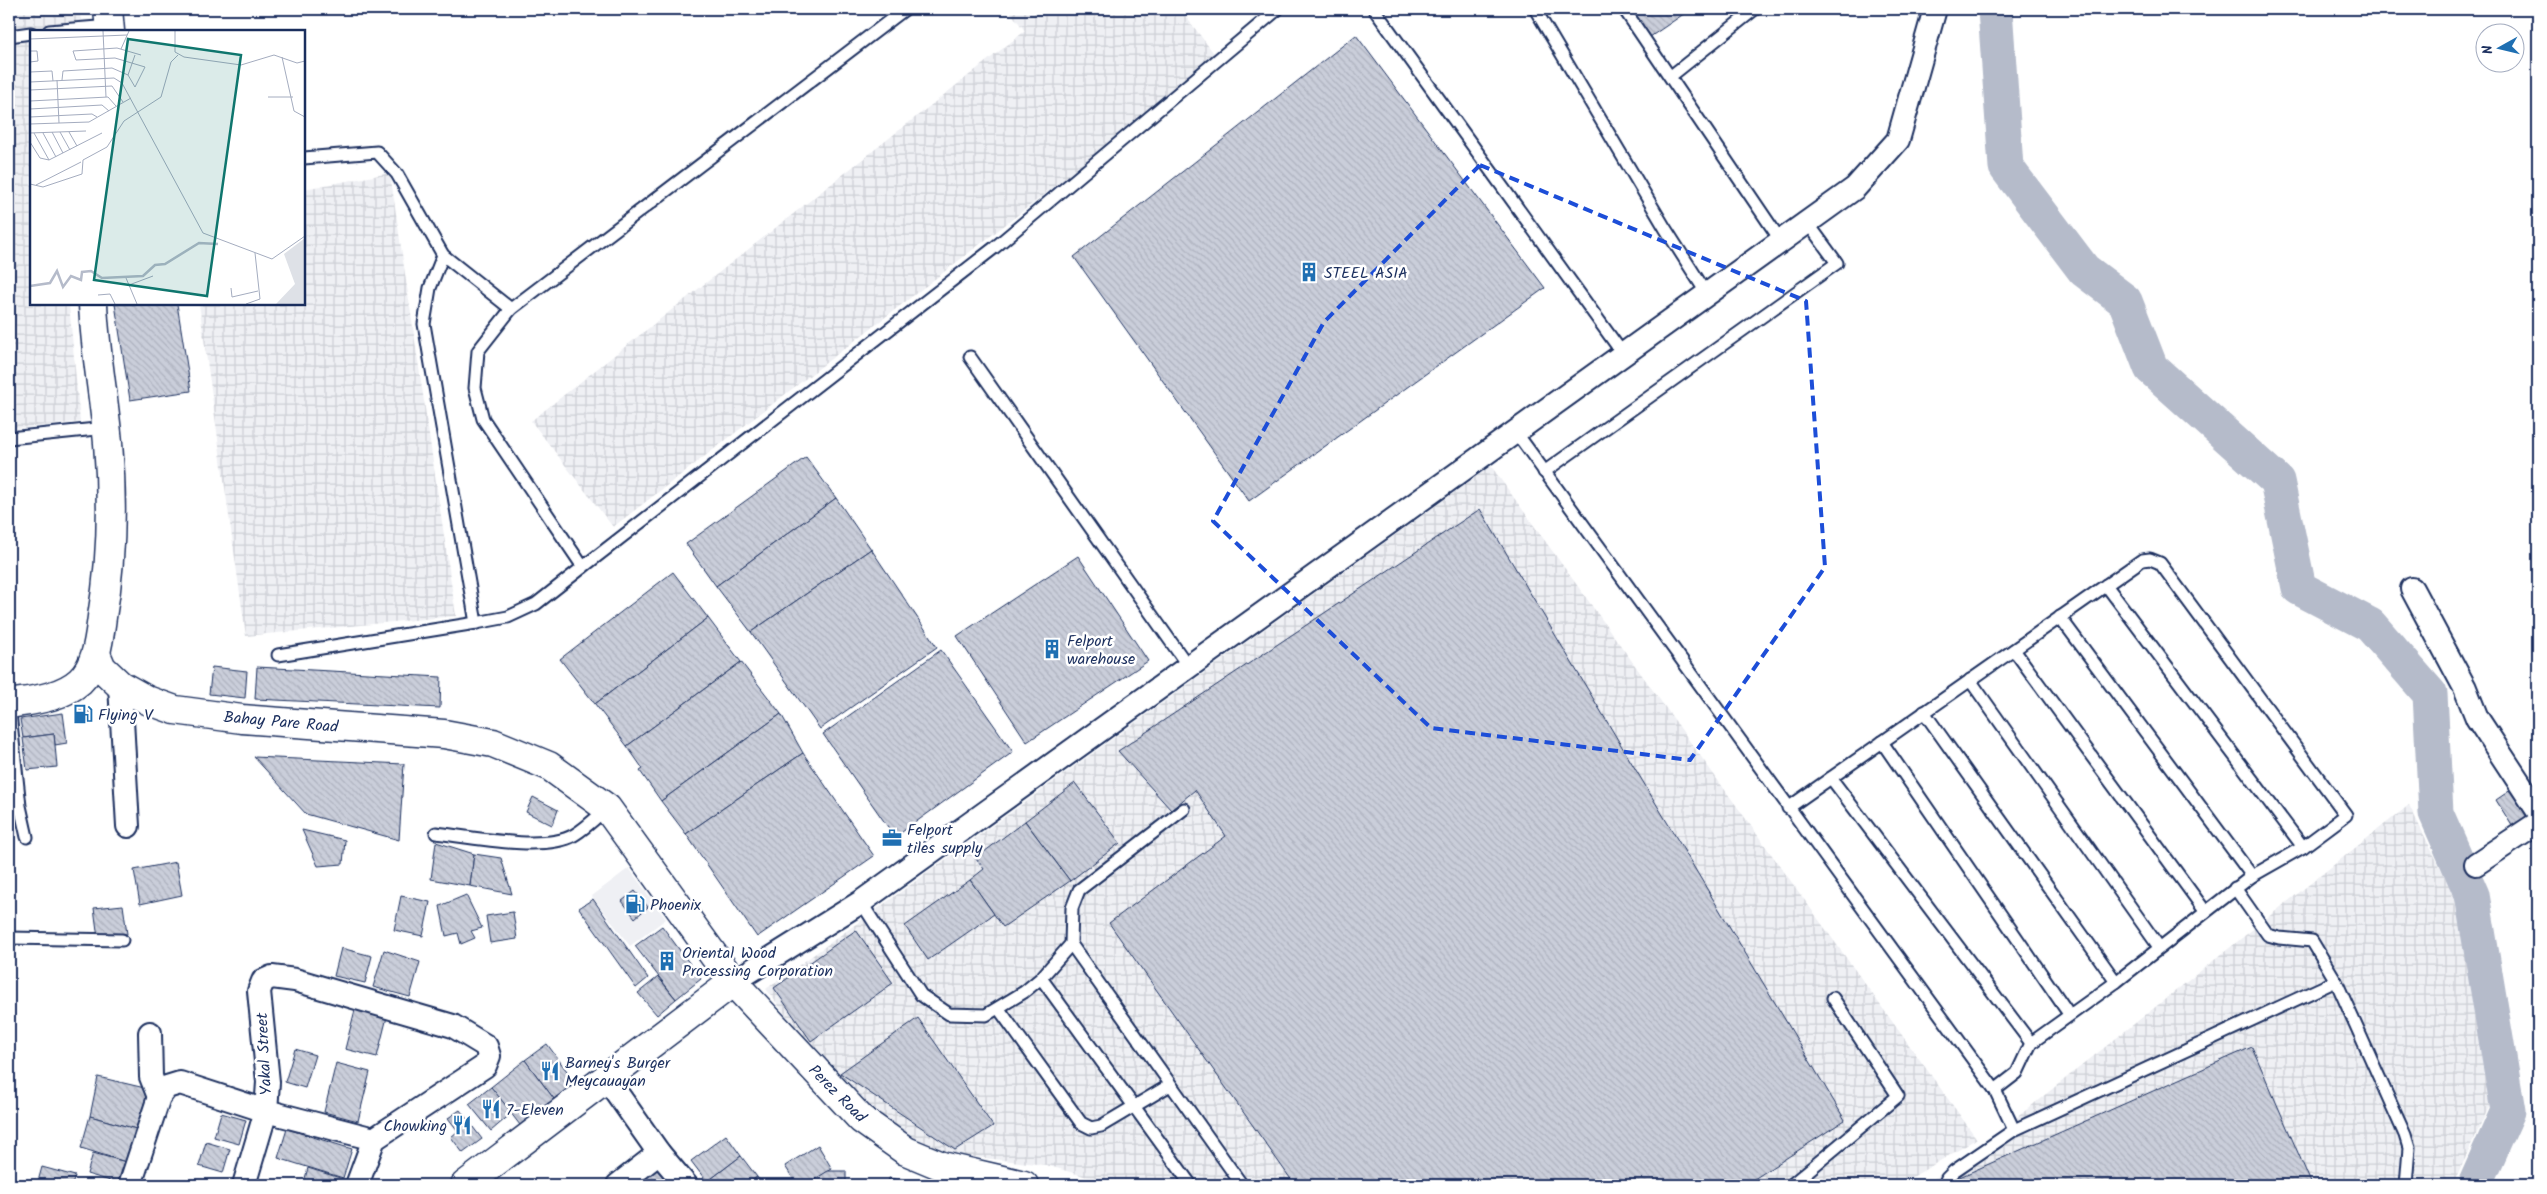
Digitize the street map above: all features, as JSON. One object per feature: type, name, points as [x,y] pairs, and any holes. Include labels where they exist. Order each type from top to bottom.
[{"type":"street","points":[[465,1185],[608,1079],[733,982],[861,902],[1514,431],[1855,188],[1898,140],[1935,9]]},
{"type":"street","points":[[9,704],[54,695],[69,689],[81,679],[96,654],[108,586],[112,499],[106,428],[94,335],[93,305]]},
{"type":"street","points":[[2412,589],[2465,688],[2478,718],[2538,811]]},
{"type":"street","name":"Bahay Pare Road","points":[[96,654],[102,668],[120,685],[146,700],[175,710],[242,719],[444,734],[493,743],[549,766],[607,808],[733,982]]},
{"type":"street","points":[[120,685],[128,826]]},
{"type":"street","points":[[2476,864],[2538,823]]},
{"type":"street","name":"Yakal Street","points":[[244,1185],[266,1111],[268,1082],[259,991],[263,980],[272,977],[295,980],[453,1026],[486,1046],[489,1056],[485,1066],[374,1139]]},
{"type":"street","name":"Perez Road","points":[[733,982],[861,1119],[906,1151],[942,1166],[1024,1185]]},
{"type":"street","points":[[150,1033],[152,1077],[160,1097]]},
{"type":"street","points":[[608,1079],[659,1153],[686,1185]]},
{"type":"street","points":[[130,1185],[160,1097],[167,1087],[180,1083],[266,1111],[374,1139],[357,1185]]},
{"type":"street","points":[[618,1185],[659,1153]]},
{"type":"lane","points":[[583,567],[483,419],[475,388],[478,351],[512,309],[904,9]]},
{"type":"lane","points":[[278,656],[508,617],[536,604],[994,248],[1278,9]]},
{"type":"lane","points":[[1374,9],[1623,354]]},
{"type":"lane","points":[[1536,9],[1665,228],[1707,294]]},
{"type":"lane","points":[[1624,9],[1672,76],[1781,241]]},
{"type":"lane","points":[[1672,76],[1755,9]]},
{"type":"lane","points":[[56,30],[109,22]]},
{"type":"lane","points":[[9,36],[30,33]]},
{"type":"lane","points":[[305,158],[377,152],[397,174],[443,255],[512,309]]},
{"type":"lane","points":[[1544,472],[1837,263],[1807,222]]},
{"type":"lane","points":[[443,255],[430,288],[424,324],[476,623]]},
{"type":"lane","points":[[970,357],[1188,666]]},
{"type":"lane","points":[[9,438],[106,428]]},
{"type":"lane","points":[[1514,431],[1995,1090],[2014,1130]]},
{"type":"lane","points":[[1788,808],[2142,560],[2150,559],[2160,562],[2346,815],[2303,847],[2235,888],[2116,982],[2031,1043],[2017,1073],[1995,1090]]},
{"type":"lane","points":[[2106,585],[2303,847]]},
{"type":"lane","points":[[2060,617],[2252,876]]},
{"type":"lane","points":[[2014,650],[2205,911]]},
{"type":"lane","points":[[1970,680],[2159,947]]},
{"type":"lane","points":[[9,704],[20,806],[27,837]]},
{"type":"lane","points":[[1924,712],[2116,982]]},
{"type":"lane","points":[[1882,742],[2070,1014]]},
{"type":"lane","points":[[1831,778],[2031,1043]]},
{"type":"lane","points":[[436,833],[553,843],[574,835],[607,808]]},
{"type":"lane","points":[[1184,809],[1079,890],[1072,908],[1071,944],[1170,1084],[1237,1184]]},
{"type":"lane","points":[[2235,888],[2268,935],[2312,941],[2336,981],[2409,1148],[2406,1185]]},
{"type":"lane","points":[[861,902],[922,995],[950,1014],[986,1015],[998,1009],[1041,978],[1071,944]]},
{"type":"lane","points":[[9,938],[122,940]]},
{"type":"lane","points":[[1041,978],[1133,1108],[1191,1185]]},
{"type":"lane","points":[[1944,1185],[1947,1178],[1954,1171],[2014,1130],[2336,981]]},
{"type":"lane","points":[[1791,1185],[1898,1096],[1833,998]]},
{"type":"lane","points":[[998,1009],[1081,1123],[1091,1128],[1101,1126],[1170,1084]]},
{"type":"highlighted area","points":[[1480,165],[1806,301],[1825,567],[1690,760],[1431,728],[1213,521],[1324,322]]},
{"type":"shaded area","points":[[9,9],[79,9],[83,30],[30,30],[30,305],[69,305],[80,422],[9,429]]},
{"type":"shaded area","points":[[1008,9],[1180,9],[1219,60],[613,527],[531,421],[1025,31]]},
{"type":"shaded area","points":[[390,173],[456,616],[246,636],[199,305],[305,305],[305,189]]},
{"type":"shaded area","points":[[1491,466],[1977,1139],[1899,1185],[1115,1185],[1046,1165],[966,1156],[937,1150],[886,1125],[829,1071],[766,989]]},
{"type":"shaded area","points":[[2409,805],[2452,891],[2501,1081],[2453,1185],[1926,1185],[2001,1130]]},
{"type":"shaded area","points":[[629,868],[666,919],[630,946],[592,896]]},
{"type":"building","points":[[1626,9],[1691,9],[1647,39]]},
{"type":"building","name":"STEEL ASIA","points":[[1356,35],[1545,288],[1249,501],[1074,257]]},
{"type":"building","points":[[115,305],[177,305],[191,391],[130,400]]},
{"type":"building","points":[[806,457],[836,498],[716,586],[686,544]]},
{"type":"building","points":[[836,498],[871,549],[751,632],[716,586]]},
{"type":"building","points":[[1480,509],[1845,1120],[1745,1185],[1295,1185],[1109,923],[1226,836],[1195,790],[1171,810],[1118,751]]},
{"type":"building","points":[[871,549],[937,647],[820,729],[751,632]]},
{"type":"building","name":"Felport warehouse","points":[[1078,556],[1148,661],[1027,742],[957,636]]},
{"type":"building","points":[[673,572],[708,618],[595,704],[560,659]]},
{"type":"building","points":[[708,618],[741,662],[627,746],[595,704]]},
{"type":"building","points":[[941,650],[1013,752],[895,837],[823,734]]},
{"type":"building","points":[[741,662],[781,714],[661,801],[640,771],[643,769],[627,746]]},
{"type":"building","points":[[212,667],[247,671],[245,698],[209,694]]},
{"type":"building","points":[[257,667],[441,677],[440,708],[255,699]]},
{"type":"building","name":"Flying V","points":[[89,708],[90,720],[77,720],[76,709]]},
{"type":"building","points":[[63,713],[67,743],[55,745],[54,734],[23,738],[20,719]]},
{"type":"building","points":[[781,714],[803,753],[686,834],[661,801]]},
{"type":"building","points":[[54,734],[57,767],[27,770],[23,738]]},
{"type":"building","points":[[9,749],[16,799],[9,800]]},
{"type":"building","points":[[803,753],[874,856],[757,937],[686,834]]},
{"type":"building","points":[[254,757],[404,764],[399,840],[306,814]]},
{"type":"building","points":[[1075,783],[1120,843],[1070,881],[1025,821]]},
{"type":"building","points":[[2515,787],[2536,817],[2514,829],[2496,800]]},
{"type":"building","points":[[533,797],[558,810],[552,825],[526,812]]},
{"type":"building","points":[[1025,821],[1070,881],[1003,927],[970,880],[984,869],[976,858]]},
{"type":"building","points":[[302,830],[345,840],[343,864],[318,866]]},
{"type":"building","points":[[436,842],[474,854],[470,886],[431,879]]},
{"type":"building","points":[[474,854],[501,858],[512,894],[470,886]]},
{"type":"building","points":[[176,862],[182,895],[140,904],[134,870]]},
{"type":"building","points":[[970,880],[994,914],[928,960],[905,926]]},
{"type":"building","name":"Phoenix","points":[[635,891],[648,907],[635,918],[622,901]]},
{"type":"building","points":[[466,895],[482,928],[471,931],[475,938],[461,944],[458,933],[446,936],[440,906]]},
{"type":"building","points":[[401,896],[430,902],[423,936],[394,930]]},
{"type":"building","points":[[593,899],[648,978],[636,988],[579,908]]},
{"type":"building","points":[[123,905],[127,934],[98,938],[94,908]]},
{"type":"building","points":[[513,912],[517,939],[490,943],[486,916]]},
{"type":"building","name":"Oriental Wood Processing Corporation","points":[[662,926],[701,979],[676,999],[635,946]]},
{"type":"building","points":[[856,930],[893,983],[811,1041],[774,988]]},
{"type":"building","points":[[341,948],[372,956],[365,983],[334,976]]},
{"type":"building","points":[[384,950],[420,962],[410,997],[373,987]]},
{"type":"building","points":[[658,977],[676,999],[657,1015],[638,993]]},
{"type":"building","points":[[356,1006],[388,1013],[377,1057],[345,1049]]},
{"type":"building","points":[[918,1018],[993,1126],[955,1150],[840,1073]]},
{"type":"building","name":"Barney's Burger Meycauayan","points":[[547,1044],[575,1082],[554,1099],[525,1060]]},
{"type":"building","points":[[2252,1047],[2312,1185],[1955,1185],[1953,1180]]},
{"type":"building","points":[[295,1049],[315,1055],[305,1088],[285,1082]]},
{"type":"building","points":[[525,1060],[554,1099],[520,1125],[491,1087]]},
{"type":"building","points":[[336,1063],[370,1072],[358,1121],[324,1112]]},
{"type":"building","points":[[98,1077],[149,1089],[136,1129],[90,1116]]},
{"type":"building","name":"7-Eleven","points":[[491,1087],[512,1113],[491,1131],[469,1104]]},
{"type":"building","name":"Chowking","points":[[460,1110],[482,1139],[463,1153],[451,1137],[458,1131],[448,1118]]},
{"type":"building","points":[[221,1113],[246,1120],[239,1144],[214,1137]]},
{"type":"building","points":[[90,1116],[136,1129],[126,1162],[81,1148]]},
{"type":"building","points":[[287,1129],[352,1149],[343,1178],[278,1158]]},
{"type":"building","points":[[726,1135],[741,1156],[707,1182],[691,1161]]},
{"type":"building","points":[[206,1142],[230,1149],[223,1173],[199,1166]]},
{"type":"building","points":[[818,1145],[832,1169],[806,1185],[797,1185],[785,1166]]},
{"type":"building","points":[[93,1153],[126,1162],[120,1184],[87,1174]]},
{"type":"building","points":[[741,1156],[757,1177],[746,1185],[710,1185],[707,1182]]},
{"type":"building","points":[[42,1167],[75,1176],[72,1185],[37,1185]]},
{"type":"building","points":[[659,1167],[673,1185],[637,1185]]},
{"type":"building","points":[[308,1168],[353,1182],[352,1185],[303,1185]]},
{"type":"building","points":[[828,1171],[846,1171],[846,1185],[815,1185],[815,1179]]},
{"type":"building","points":[[757,1177],[763,1185],[746,1185]]},
{"type":"building","points":[[889,1178],[918,1183],[917,1185],[888,1185]]},
{"type":"building","points":[[159,1179],[186,1184],[186,1185],[158,1185]]},
{"type":"waterway","points":[[1995,9],[2006,167],[2084,270],[2125,301],[2151,368],[2277,481],[2299,588],[2370,625],[2430,694],[2436,813],[2472,895],[2508,1111],[2475,1185]]},
{"type":"place","name":"STEEL ASIA","points":[[1309,272]]},
{"type":"place","name":"Felport warehouse","points":[[1052,649]]},
{"type":"place","name":"Flying V","points":[[83,714]]},
{"type":"place","name":"Felport tiles supply","points":[[892,838]]},
{"type":"place","name":"Phoenix","points":[[635,904]]},
{"type":"place","name":"Oriental Wood Processing Corporation","points":[[667,961]]},
{"type":"place","name":"Barney's Burger Meycauayan","points":[[550,1071]]},
{"type":"place","name":"7-Eleven","points":[[491,1109]]},
{"type":"place","name":"Chowking","points":[[462,1125]]}]
